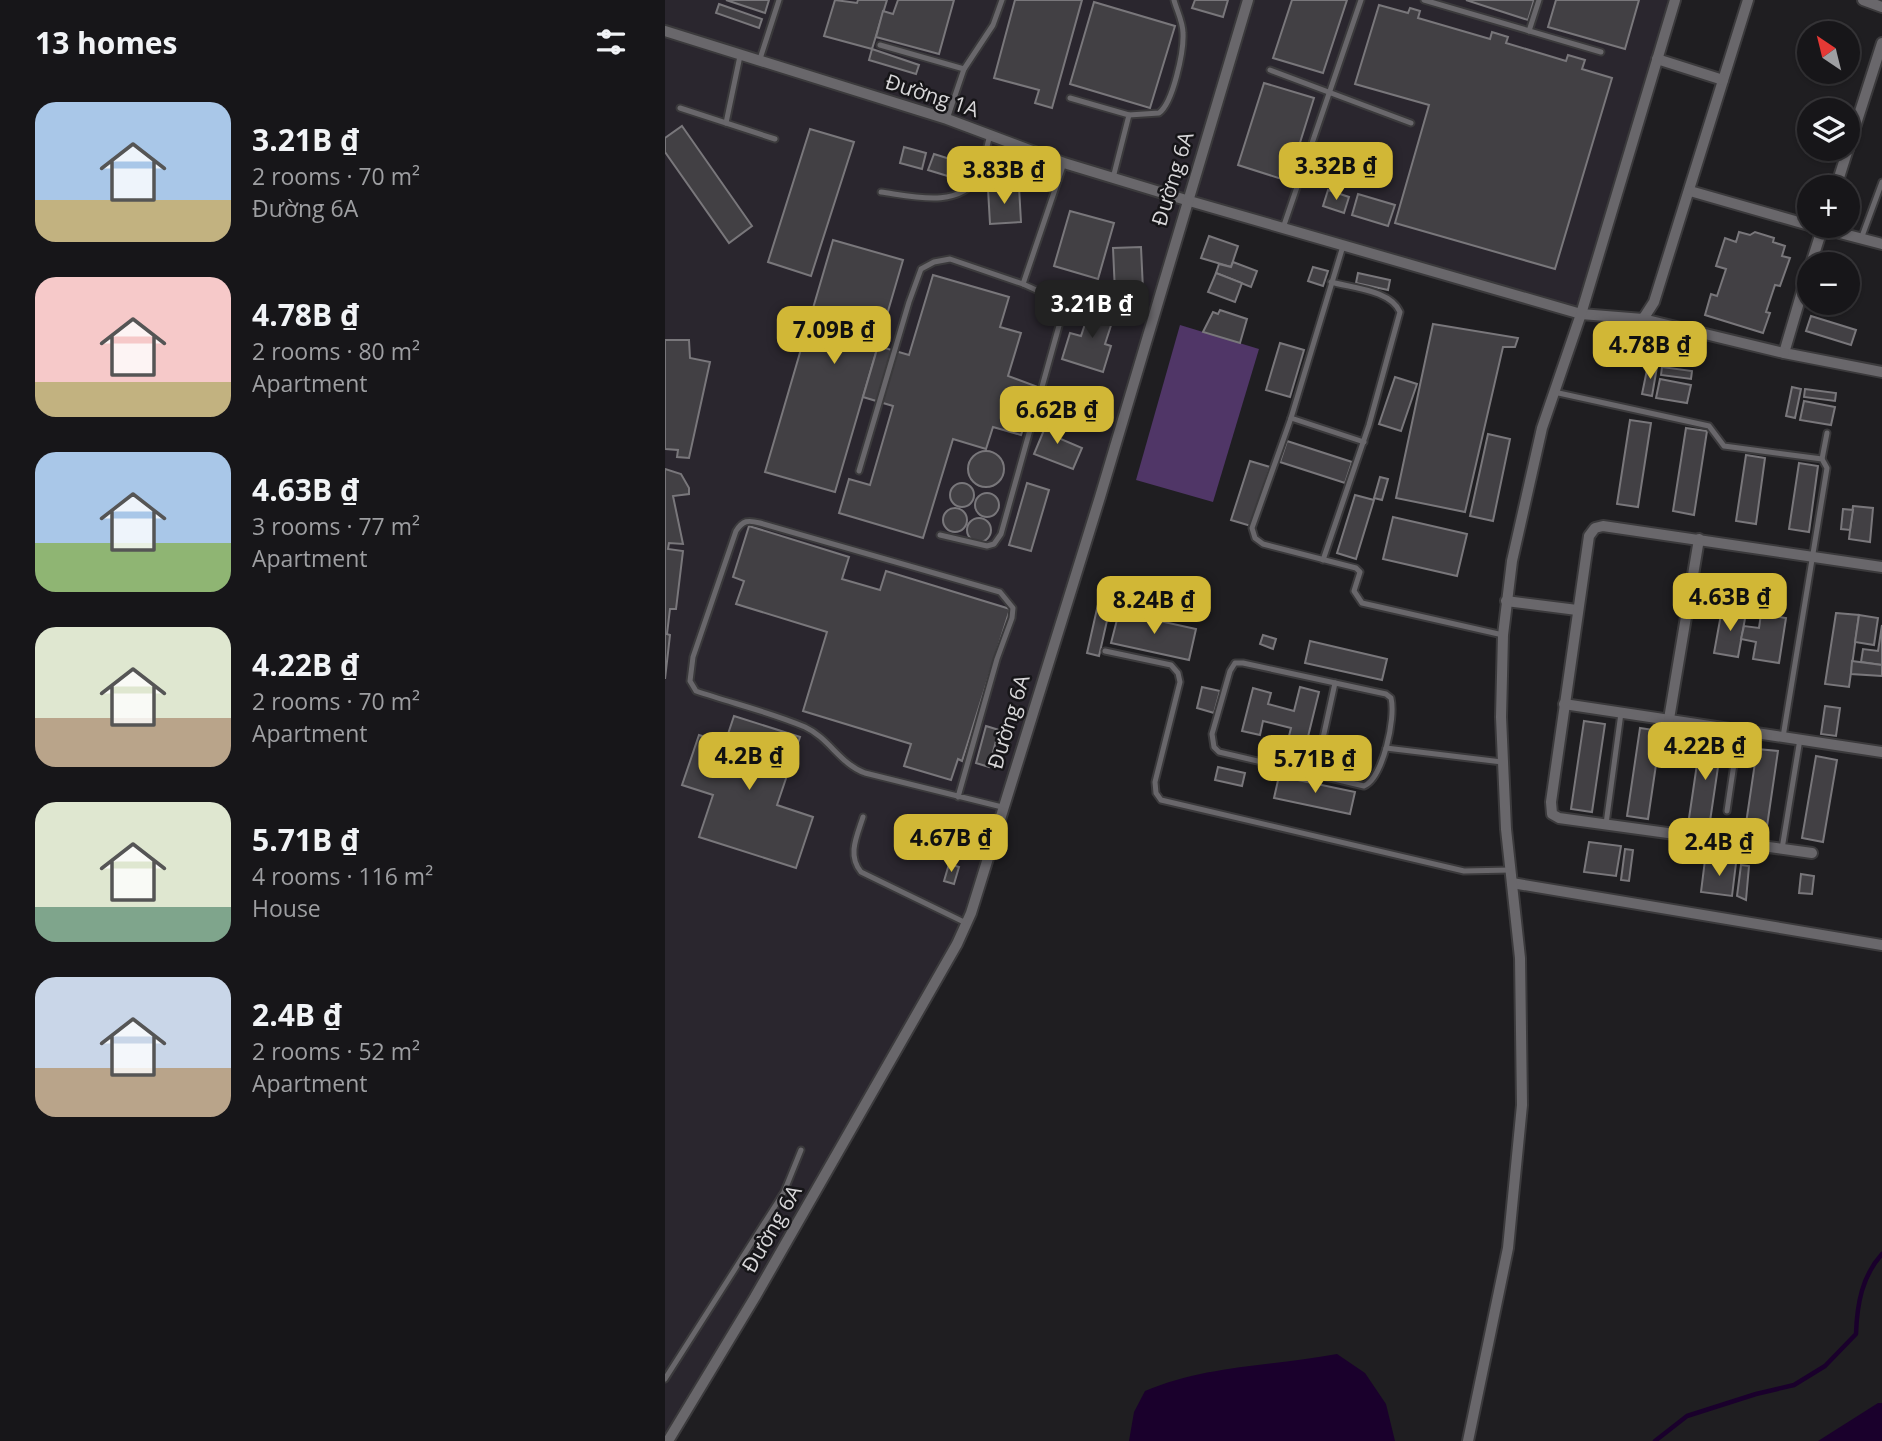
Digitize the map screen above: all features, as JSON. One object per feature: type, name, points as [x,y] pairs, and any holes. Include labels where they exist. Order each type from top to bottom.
[{"type":"street","name":"Đường 6A","points":[[668,1441],[762,1285],[957,944],[966,923],[1100,497],[1186,200],[1248,0]]},
{"type":"street","points":[[1468,1441],[1508,1248],[1521,1117],[1520,958],[1502,762],[1503,635],[1506,601],[1512,561],[1542,428],[1581,314],[1675,0]]},
{"type":"street","points":[[1643,319],[1654,302],[1748,0]]},
{"type":"street","points":[[1863,0],[1882,7]]},
{"type":"street","name":"Đường 1A","points":[[665,31],[947,119],[1064,163],[1581,314],[1643,319],[1784,353],[1882,372]]},
{"type":"street","points":[[1860,112],[1882,43]]},
{"type":"street","points":[[1657,59],[1723,80]]},
{"type":"street","points":[[1690,191],[1797,220]]},
{"type":"street","points":[[1858,238],[1882,244]]},
{"type":"street","points":[[1784,353],[1797,310]]},
{"type":"street","points":[[1812,853],[1559,818],[1552,814],[1551,802],[1564,704],[1589,537],[1595,528],[1602,526],[1882,567]]},
{"type":"street","points":[[1669,719],[1699,539]]},
{"type":"street","points":[[1506,601],[1577,610]]},
{"type":"street","points":[[1564,704],[1882,752]]},
{"type":"street","points":[[1512,883],[1882,946]]},
{"type":"lane","points":[[759,62],[779,0]]},
{"type":"lane","points":[[947,119],[964,69],[993,25],[1002,0]]},
{"type":"lane","points":[[1070,98],[1129,115],[1159,113],[1170,102],[1183,33],[1174,0]]},
{"type":"lane","points":[[1283,228],[1361,0]]},
{"type":"lane","points":[[1424,0],[1601,52]]},
{"type":"lane","points":[[1454,9],[1457,0]]},
{"type":"lane","points":[[1529,31],[1539,0]]},
{"type":"lane","points":[[880,45],[964,69]]},
{"type":"lane","points":[[726,123],[740,56]]},
{"type":"lane","points":[[1271,70],[1411,123]]},
{"type":"lane","points":[[680,108],[775,139]]},
{"type":"lane","points":[[1113,177],[1129,115]]},
{"type":"lane","points":[[881,192],[932,198],[959,194],[971,187],[979,174],[990,135]]},
{"type":"lane","points":[[1023,284],[1064,163]]},
{"type":"lane","points":[[1861,239],[1882,181]]},
{"type":"lane","points":[[1343,246],[1291,418],[1252,528],[1255,538],[1263,544],[1360,572],[1354,591],[1362,603],[1503,635]]},
{"type":"lane","points":[[859,471],[921,269],[934,262],[950,259],[1023,284],[1054,298],[1062,315],[1002,534],[994,544],[986,546],[940,535]]},
{"type":"lane","points":[[1323,560],[1364,442],[1400,312],[1397,304],[1388,298],[1331,282]]},
{"type":"lane","points":[[1554,392],[1709,426],[1724,446],[1822,459]]},
{"type":"lane","points":[[1291,418],[1364,442]]},
{"type":"lane","points":[[1783,737],[1827,468],[1822,459],[1827,433]]},
{"type":"lane","points":[[958,797],[997,659],[1012,618],[1013,608],[1008,600],[1000,593],[878,557],[760,523],[747,520],[741,523],[693,657],[690,681],[696,691],[806,728],[823,738],[851,768],[958,797],[1002,807]]},
{"type":"lane","points":[[1105,651],[1171,665],[1178,673],[1180,682],[1155,782],[1156,793],[1161,800],[1464,871],[1510,870]]},
{"type":"lane","points":[[1235,663],[1335,683],[1386,694],[1391,698],[1386,748],[1372,783],[1364,786],[1315,775],[1219,752],[1214,747],[1212,734],[1230,671],[1235,663]]},
{"type":"lane","points":[[1315,775],[1335,683]]},
{"type":"lane","points":[[1606,825],[1621,713]]},
{"type":"lane","points":[[1727,811],[1739,730]]},
{"type":"lane","points":[[1782,849],[1800,739]]},
{"type":"lane","points":[[1386,748],[1502,762]]},
{"type":"lane","points":[[863,817],[852,851],[854,864],[861,872],[966,923]]},
{"type":"lane","points":[[665,1379],[784,1192],[801,1150]]},
{"type":"shaded area","points":[[665,0],[1670,0],[1577,308],[1192,197],[1180,204],[1097,489],[966,913],[953,943],[665,1437]]},
{"type":"shaded area","points":[[1180,325],[1259,349],[1213,502],[1136,480]]},
{"type":"shaded area","points":[[1337,1354],[1365,1373],[1386,1404],[1395,1441],[1129,1441],[1134,1412],[1145,1391],[1168,1382],[1215,1371]]},
{"type":"shaded area","points":[[1882,1403],[1882,1441],[1818,1441]]},
{"type":"building","points":[[726,0],[769,0],[765,13]]},
{"type":"building","points":[[835,0],[857,3],[858,0],[887,0],[872,49],[824,36]]},
{"type":"building","points":[[898,0],[954,0],[939,54],[876,37],[883,11],[893,14]]},
{"type":"building","points":[[1015,0],[1082,0],[1052,108],[1035,103],[1039,90],[994,78]]},
{"type":"building","points":[[1195,0],[1228,0],[1223,17],[1192,8]]},
{"type":"building","points":[[1292,0],[1347,0],[1323,73],[1273,58]]},
{"type":"building","points":[[1466,0],[1534,0],[1528,20]]},
{"type":"building","points":[[1556,0],[1639,0],[1625,49],[1548,27]]},
{"type":"building","points":[[1094,2],[1175,26],[1150,108],[1070,84]]},
{"type":"building","points":[[719,4],[762,19],[759,28],[716,13]]},
{"type":"building","points":[[1379,5],[1408,13],[1410,8],[1420,11],[1418,18],[1490,39],[1492,32],[1508,37],[1506,43],[1566,61],[1568,55],[1585,60],[1582,69],[1612,78],[1555,269],[1395,223],[1429,105],[1355,84]]},
{"type":"building","points":[[872,49],[919,65],[916,74],[869,60]]},
{"type":"building","points":[[1264,83],[1314,98],[1288,181],[1238,165]]},
{"type":"building","points":[[682,126],[752,226],[729,243],[665,152],[665,138]]},
{"type":"building","points":[[810,129],[854,142],[811,276],[768,262]]},
{"type":"building","points":[[904,147],[926,153],[922,169],[900,163]]},
{"type":"building","points":[[934,154],[969,165],[964,181],[928,170]]},
{"type":"building","points":[[1019,187],[1021,222],[990,224],[988,189]]},
{"type":"building","points":[[1328,190],[1349,197],[1344,213],[1323,206]]},
{"type":"building","points":[[1358,194],[1395,205],[1388,226],[1352,215]]},
{"type":"building","points":[[1070,211],[1114,223],[1098,279],[1054,266]]},
{"type":"building","points":[[1739,232],[1750,235],[1755,232],[1774,238],[1773,242],[1785,246],[1782,256],[1790,258],[1780,286],[1775,285],[1766,312],[1770,313],[1763,333],[1705,315],[1711,294],[1717,296],[1726,269],[1716,266],[1725,238],[1736,242]]},
{"type":"building","points":[[1209,236],[1238,246],[1231,267],[1201,258]]},
{"type":"building","points":[[833,240],[903,260],[835,492],[765,472]]},
{"type":"building","points":[[1141,247],[1143,290],[1115,292],[1113,248]]},
{"type":"building","points":[[1233,262],[1257,271],[1251,287],[1216,273],[1219,264],[1231,267]]},
{"type":"building","points":[[1313,267],[1328,271],[1323,286],[1308,281]]},
{"type":"building","points":[[1216,273],[1242,283],[1235,302],[1208,292]]},
{"type":"building","points":[[1358,273],[1390,280],[1388,290],[1356,283]]},
{"type":"building","points":[[933,275],[1009,297],[1000,327],[1021,333],[1008,376],[1038,387],[1021,435],[993,427],[986,449],[953,439],[923,538],[839,513],[849,479],[870,485],[893,406],[863,397],[878,346],[909,355]]},
{"type":"building","points":[[1092,303],[1116,310],[1105,344],[1111,346],[1103,372],[1062,359],[1070,333],[1081,336]]},
{"type":"building","points":[[1220,310],[1247,319],[1240,343],[1203,332],[1213,312],[1218,314]]},
{"type":"building","points":[[1811,316],[1856,330],[1851,345],[1806,331]]},
{"type":"building","points":[[1433,324],[1518,338],[1515,347],[1503,347],[1465,512],[1396,498]]},
{"type":"building","points":[[665,340],[689,340],[690,358],[710,362],[689,458],[677,457],[678,450],[665,449]]},
{"type":"building","points":[[1280,343],[1304,350],[1290,397],[1266,390]]},
{"type":"building","points":[[1648,365],[1657,367],[1652,396],[1642,394]]},
{"type":"building","points":[[1662,367],[1692,371],[1691,379],[1661,375]]},
{"type":"building","points":[[1395,377],[1417,384],[1401,431],[1379,424]]},
{"type":"building","points":[[1660,379],[1691,385],[1687,403],[1656,398]]},
{"type":"building","points":[[1792,387],[1801,389],[1795,418],[1786,416]]},
{"type":"building","points":[[1805,389],[1836,393],[1835,401],[1804,397]]},
{"type":"building","points":[[1804,401],[1835,407],[1831,425],[1800,420]]},
{"type":"building","points":[[1049,418],[1062,422],[1056,437],[1082,448],[1073,469],[1034,454]]},
{"type":"building","points":[[1630,420],[1651,423],[1638,507],[1617,504]]},
{"type":"building","points":[[1686,428],[1707,431],[1694,515],[1673,511]]},
{"type":"building","points":[[1488,434],[1510,439],[1493,521],[1470,516]]},
{"type":"building","points":[[1287,441],[1352,462],[1345,483],[1280,462]]},
{"type":"building","points":[[986,451],[999,456],[1004,469],[999,482],[986,487],[973,482],[968,469],[973,456]]},
{"type":"building","points":[[1746,455],[1765,458],[1756,524],[1736,521]]},
{"type":"building","points":[[1250,461],[1270,467],[1251,526],[1231,520]]},
{"type":"building","points":[[1799,463],[1818,466],[1809,532],[1789,529]]},
{"type":"building","points":[[665,469],[681,474],[689,488],[689,494],[673,496],[683,544],[669,543],[668,549],[683,551],[676,609],[670,609],[665,679]]},
{"type":"building","points":[[1380,477],[1388,479],[1382,500],[1374,498]]},
{"type":"building","points":[[962,483],[970,487],[974,495],[970,503],[962,507],[954,503],[950,495],[954,487]]},
{"type":"building","points":[[1027,483],[1049,490],[1031,551],[1009,545]]},
{"type":"building","points":[[987,493],[998,500],[999,505],[992,516],[987,517],[976,510],[975,505],[982,494]]},
{"type":"building","points":[[1355,495],[1374,500],[1356,559],[1337,553]]},
{"type":"building","points":[[1853,506],[1873,508],[1870,542],[1849,539]]},
{"type":"building","points":[[955,508],[963,512],[967,520],[963,528],[955,532],[947,528],[943,520],[947,512]]},
{"type":"building","points":[[1843,509],[1853,510],[1850,530],[1841,529]]},
{"type":"building","points":[[1393,517],[1467,534],[1457,576],[1383,559]]},
{"type":"building","points":[[979,518],[990,525],[991,530],[984,541],[979,542],[968,535],[967,530],[974,519]]},
{"type":"building","points":[[749,526],[849,557],[842,579],[880,590],[886,571],[1010,609],[962,761],[958,759],[951,780],[904,766],[911,744],[803,711],[827,632],[736,604],[744,581],[733,577]]},
{"type":"building","points":[[1099,600],[1111,603],[1099,656],[1087,653]]},
{"type":"building","points":[[1722,609],[1746,613],[1738,657],[1714,653]]},
{"type":"building","points":[[1119,612],[1196,629],[1189,660],[1111,643]]},
{"type":"building","points":[[1836,613],[1859,615],[1849,687],[1825,684]]},
{"type":"building","points":[[1761,614],[1786,618],[1779,663],[1753,659],[1756,642],[1741,639],[1744,626],[1759,628]]},
{"type":"building","points":[[1859,615],[1878,618],[1874,645],[1855,642]]},
{"type":"building","points":[[1882,625],[1882,665],[1861,662],[1863,649],[1878,651]]},
{"type":"building","points":[[1263,635],[1276,639],[1273,649],[1260,644]]},
{"type":"building","points":[[1310,641],[1387,659],[1382,680],[1305,663]]},
{"type":"building","points":[[1852,661],[1882,665],[1882,676],[1851,674]]},
{"type":"building","points":[[1202,687],[1220,691],[1214,713],[1197,708]]},
{"type":"building","points":[[1300,687],[1319,692],[1303,757],[1285,752],[1291,728],[1263,721],[1260,735],[1242,731],[1253,688],[1271,693],[1268,704],[1294,711]]},
{"type":"building","points":[[1825,706],[1840,708],[1836,736],[1821,734]]},
{"type":"building","points":[[734,716],[800,737],[777,805],[813,817],[796,868],[699,837],[713,795],[682,785],[699,735],[725,743]]},
{"type":"building","points":[[1584,721],[1605,724],[1592,812],[1571,809]]},
{"type":"building","points":[[986,726],[999,730],[989,767],[976,763]]},
{"type":"building","points":[[1640,728],[1661,731],[1648,819],[1627,816]]},
{"type":"building","points":[[1701,737],[1722,740],[1709,828],[1688,825]]},
{"type":"building","points":[[1757,749],[1778,751],[1765,840],[1744,837]]},
{"type":"building","points":[[1816,756],[1837,760],[1823,842],[1802,838]]},
{"type":"building","points":[[1218,767],[1245,773],[1242,786],[1215,780]]},
{"type":"building","points":[[1279,776],[1355,792],[1350,814],[1274,798]]},
{"type":"building","points":[[1589,842],[1621,846],[1616,876],[1584,872]]},
{"type":"building","points":[[1625,849],[1633,850],[1629,881],[1621,880]]},
{"type":"building","points":[[1705,860],[1736,863],[1732,896],[1701,892]]},
{"type":"building","points":[[949,864],[959,867],[954,884],[944,881]]},
{"type":"building","points":[[1741,865],[1749,866],[1746,900],[1737,896]]},
{"type":"building","points":[[1801,874],[1814,876],[1812,894],[1799,893]]},
{"type":"waterway","points":[[1655,1441],[1687,1416],[1794,1385],[1825,1366],[1856,1334],[1865,1281],[1882,1254]]}]
